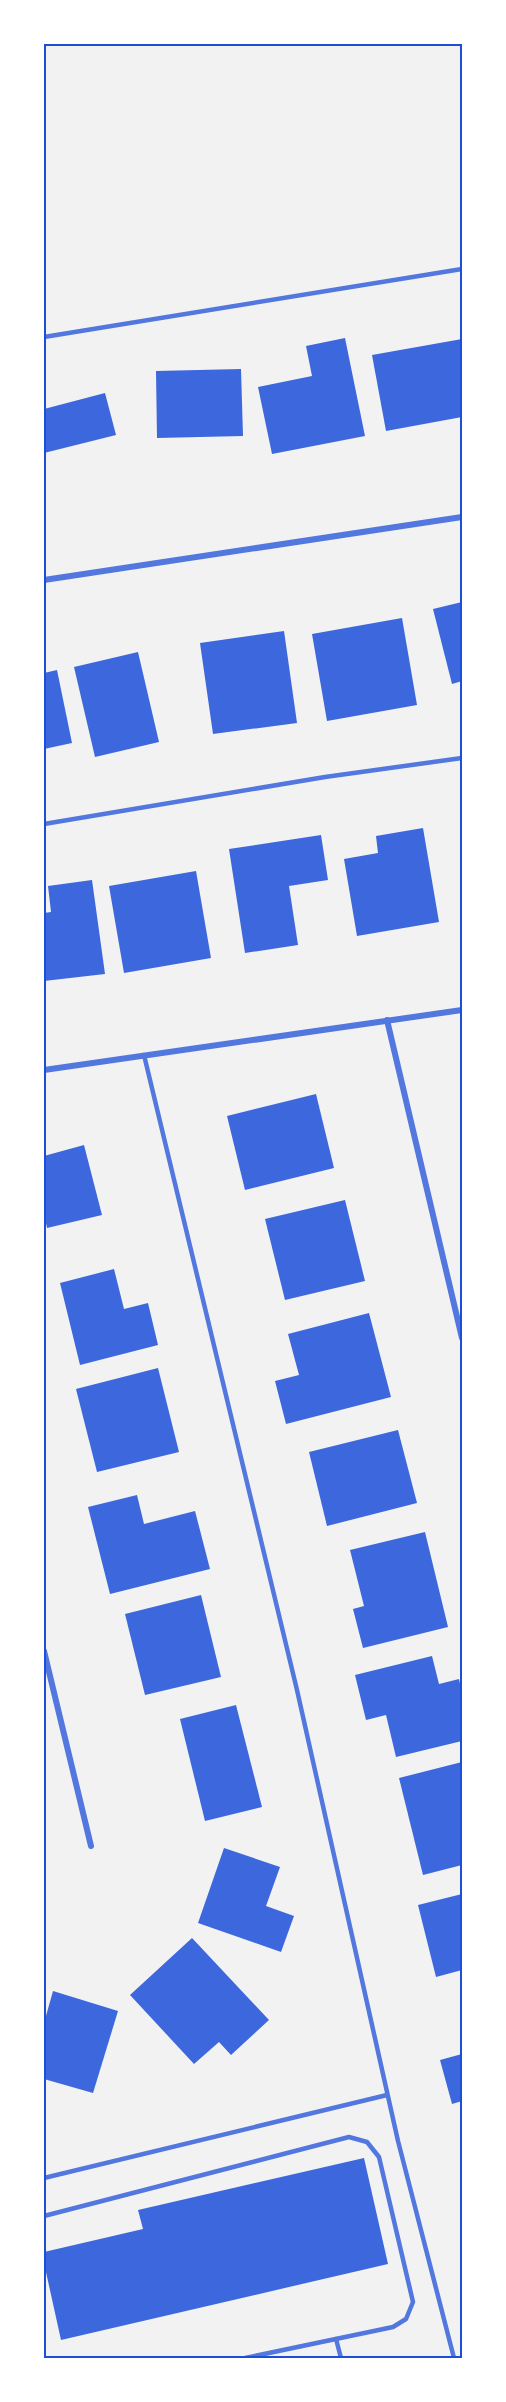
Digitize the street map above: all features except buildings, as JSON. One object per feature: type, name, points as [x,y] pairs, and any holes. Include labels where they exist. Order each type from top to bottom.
[{"type":"street","points":[[44,580],[462,517]]},
{"type":"street","points":[[44,1070],[462,1010]]},
{"type":"street","points":[[387,1020],[462,1338]]},
{"type":"street","points":[[44,1651],[91,1846]]},
{"type":"lane","points":[[44,337],[462,269]]},
{"type":"lane","points":[[44,824],[325,777],[462,758]]},
{"type":"lane","points":[[144,1055],[297,1689],[387,2095],[454,2358]]},
{"type":"lane","points":[[44,2178],[387,2095]]},
{"type":"lane","points":[[44,2216],[349,2137],[367,2142],[379,2157],[413,2302],[406,2319],[393,2327],[245,2358]]},
{"type":"lane","points":[[336,2339],[341,2358]]}]
